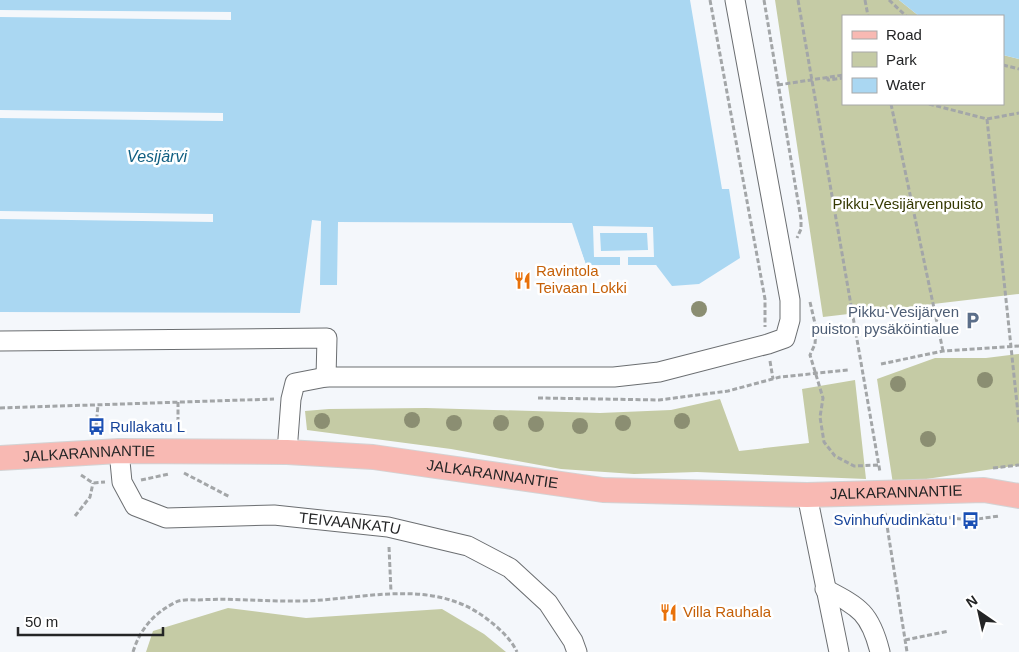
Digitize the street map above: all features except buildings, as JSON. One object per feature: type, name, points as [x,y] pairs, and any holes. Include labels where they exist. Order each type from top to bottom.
[{"type":"main road","name":"JALKARANNANTIE","points":[[0,458],[119,451],[287,452],[373,457],[603,490],[807,495],[984,490],[1019,496]]},
{"type":"main road","name":"JALKARANNANTIE","points":[[984,490],[1019,480]]},
{"type":"street","points":[[287,452],[291,399],[295,383],[326,377],[614,376],[658,372],[785,338],[790,320],[790,300],[734,0]]},
{"type":"street","points":[[0,341],[326,338],[326,377]]},
{"type":"street","name":"TEIVAANKATU","points":[[119,451],[122,482],[135,506],[166,518],[274,515],[388,527],[468,546],[510,568],[548,603],[573,641],[577,652]]},
{"type":"street","points":[[807,495],[839,652]]},
{"type":"street","points":[[825,589],[854,604],[868,618],[880,652]]},
{"type":"path","points":[[710,0],[765,299],[765,328],[756,331]]},
{"type":"path","points":[[764,0],[778,85],[827,77],[828,80],[842,76]]},
{"type":"path","points":[[798,0],[880,465],[907,652]]},
{"type":"path","points":[[864,0],[868,15]]},
{"type":"path","points":[[889,0],[905,15]]},
{"type":"path","points":[[1004,65],[1019,68]]},
{"type":"path","points":[[891,105],[943,352]]},
{"type":"path","points":[[933,105],[987,119],[1019,113]]},
{"type":"path","points":[[987,119],[1019,423]]},
{"type":"path","points":[[881,364],[943,352],[1019,346]]},
{"type":"path","points":[[815,374],[823,398],[820,417],[826,446],[835,456],[854,466],[880,465]]},
{"type":"path","points":[[96,427],[98,405]]},
{"type":"path","points":[[75,516],[90,497],[93,483]]},
{"type":"path","points":[[388,527],[391,592]]},
{"type":"path","points":[[133,652],[137,638],[149,621],[177,601],[226,598],[291,602],[391,592],[449,598],[475,609],[500,628],[517,652]]},
{"type":"path","points":[[905,640],[949,632]]},
{"type":"green space","name":"Pikku-Vesijärvenpuisto","points":[[775,0],[899,0],[918,15],[842,15],[842,105],[1004,105],[1004,55],[1019,59],[1019,294],[823,317]]},
{"type":"green space","points":[[1019,354],[1019,465],[893,484],[877,379],[935,358],[986,358]]},
{"type":"green space","points":[[855,380],[866,479],[697,472],[634,474],[561,469],[451,449],[307,430],[305,411],[426,408],[600,413],[671,410],[720,399],[739,451],[809,443],[802,389]]},
{"type":"green space","points":[[228,608],[306,618],[442,609],[484,634],[506,652],[146,652],[153,631]]},
{"type":"water","name":"Vesijärvi","points":[[0,0],[690,0],[722,189],[729,189],[740,258],[699,284],[672,286],[656,265],[586,265],[571,223],[338,222],[337,285],[320,285],[321,221],[312,220],[300,313],[0,312]]},
{"type":"water","points":[[899,0],[1019,0],[1019,59],[1004,55],[1004,15],[918,15]]},
{"type":"pier","points":[[0,10],[231,12],[231,20],[0,17]]},
{"type":"pier","points":[[0,110],[223,113],[223,121],[0,118]]},
{"type":"pier","points":[[0,211],[213,214],[213,222],[0,219]]},
{"type":"pier","points":[[465,223],[572,223],[586,265],[620,265],[620,257],[594,257],[593,226],[653,227],[654,257],[628,257],[628,265],[656,265],[659,273],[655,268],[584,267],[570,226],[465,225]],"holes":[[[600,233],[647,233],[648,250],[601,251]]]},
{"type":"place","name":"Ravintola Teivaan Lokki","points":[[522,280]]},
{"type":"place","name":"Pikku-Vesijärven puiston pysäköintialue","points":[[973,321]]},
{"type":"place","name":"Rullakatu L","points":[[96,427]]},
{"type":"place","name":"Svinhufvudinkatu I","points":[[970,520]]},
{"type":"place","name":"Villa Rauhala","points":[[669,612]]}]
